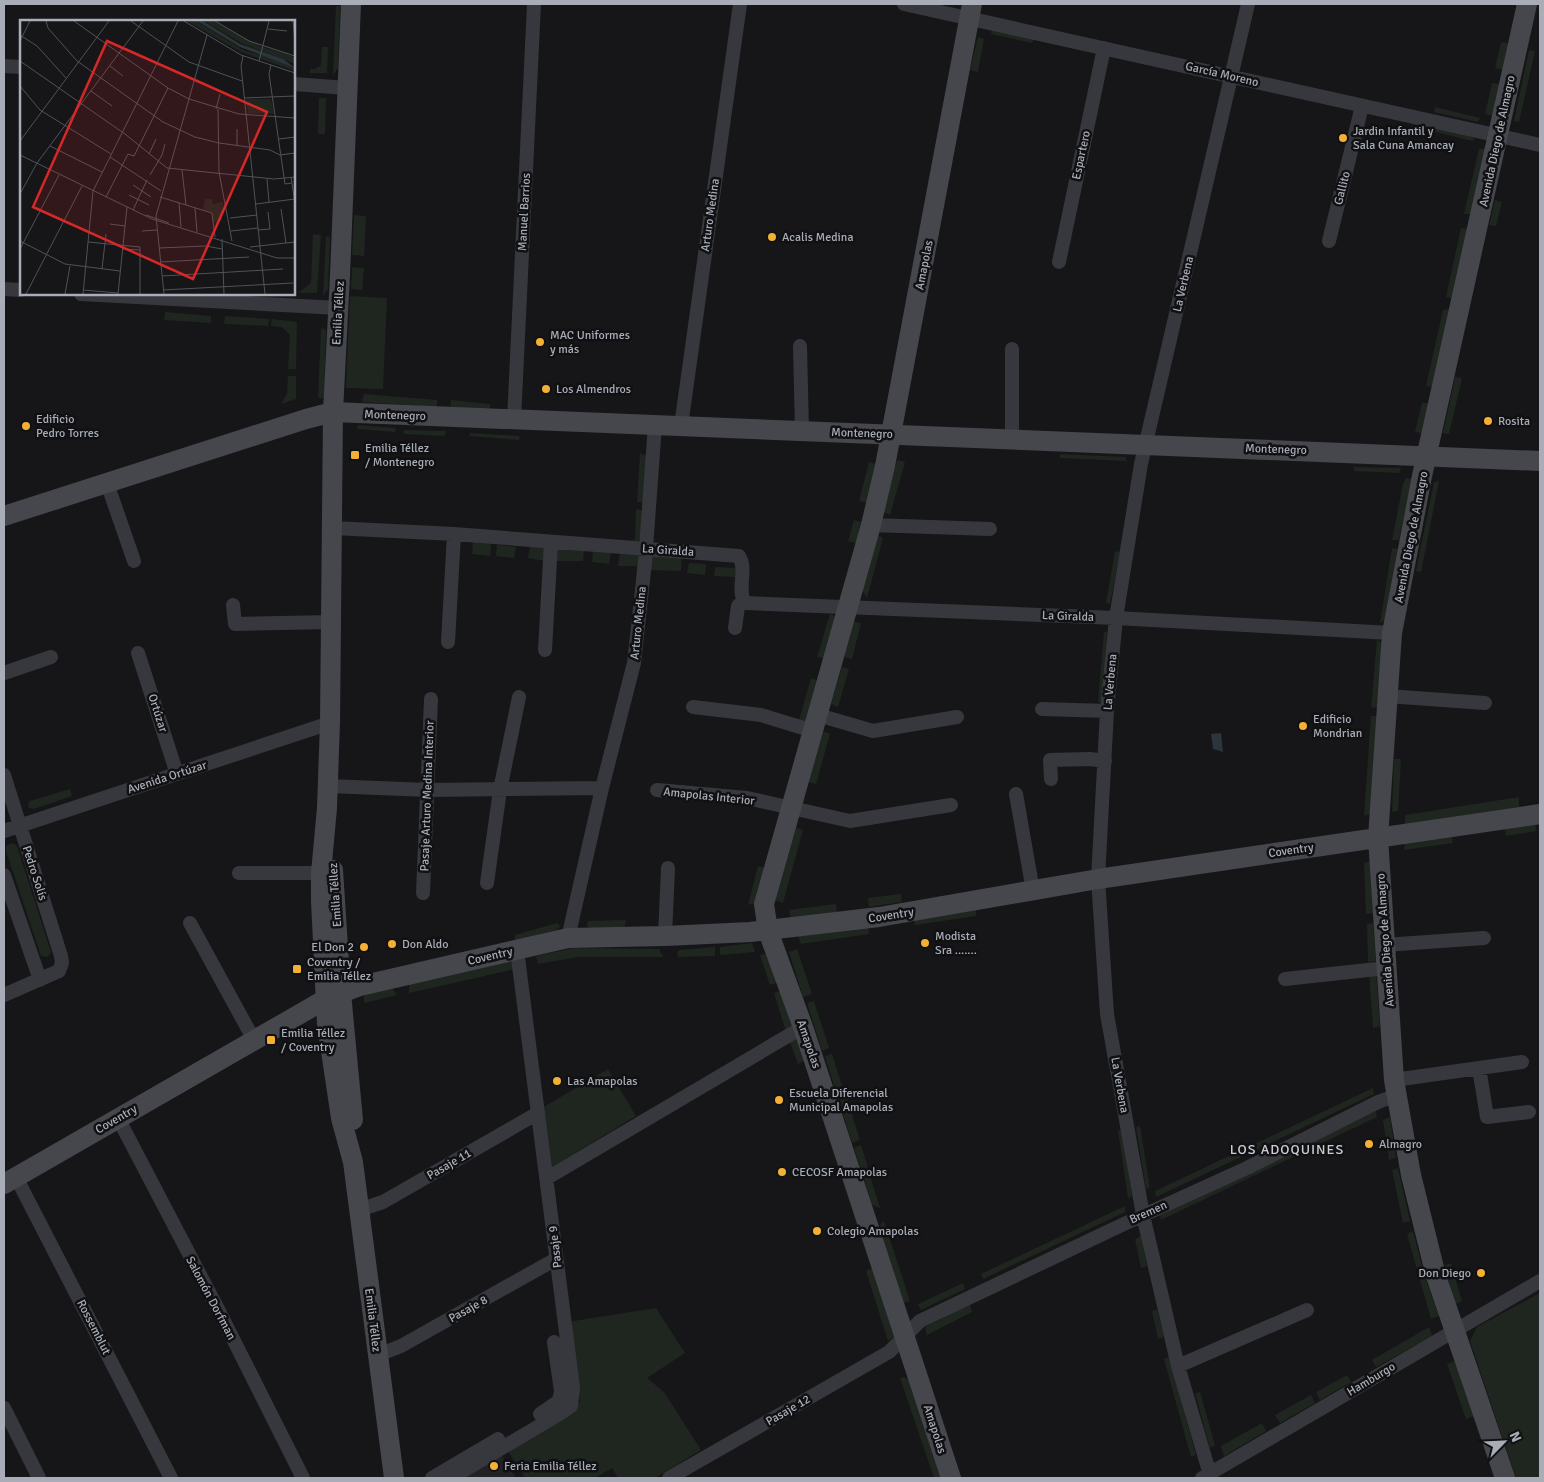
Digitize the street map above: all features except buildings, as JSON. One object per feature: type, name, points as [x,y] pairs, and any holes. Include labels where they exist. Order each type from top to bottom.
[{"type":"street","name":"Emilia Téllez","points":[[351,4],[333,412],[330,723],[327,808],[322,873],[322,930],[351,1082],[353,1162],[394,1478]]},
{"type":"street","name":"Manuel Barrios","points":[[514,420],[534,4]]},
{"type":"street","name":"Arturo Medina","points":[[681,426],[740,4]]},
{"type":"street","name":"García Moreno","points":[[904,4],[971,11],[1104,48],[1540,145]]},
{"type":"street","name":"La Verbena","points":[[1208,1477],[1178,1366],[1143,1215],[1107,1014],[1098,879],[1107,711],[1116,618],[1145,444],[1248,4]]},
{"type":"street","name":"Avenida Diego de Almagro","points":[[1505,1478],[1453,1331],[1436,1276],[1411,1175],[1395,1088],[1378,838],[1392,632],[1427,455],[1527,4]]},
{"type":"street","name":"Amapolas","points":[[951,1478],[803,1027],[768,931],[764,904],[871,525],[892,434],[971,11]]},
{"type":"street","name":"Espartero","points":[[1059,262],[1104,48]]},
{"type":"street","points":[[4,66],[20,67]]},
{"type":"street","points":[[295,84],[348,88]]},
{"type":"street","name":"Gallito","points":[[1329,241],[1362,106]]},
{"type":"street","points":[[4,289],[20,290]]},
{"type":"street","points":[[98,295],[339,308]]},
{"type":"street","points":[[800,346],[802,431]]},
{"type":"street","points":[[1012,349],[1012,439]]},
{"type":"street","name":"Montenegro","points":[[4,516],[333,412],[1540,461]]},
{"type":"street","name":"Arturo Medina","points":[[568,938],[602,788],[634,663],[646,549],[655,425]]},
{"type":"street","points":[[106,483],[134,561]]},
{"type":"street","points":[[871,525],[990,529]]},
{"type":"street","name":"La Giralda","points":[[333,528],[454,534],[739,556],[743,562],[742,597],[745,603],[1116,618],[1392,632]]},
{"type":"street","points":[[448,642],[454,534]]},
{"type":"street","points":[[545,650],[551,542]]},
{"type":"street","name":"La Giralda","points":[[735,628],[738,606],[744,601]]},
{"type":"street","points":[[233,605],[235,624],[332,622]]},
{"type":"street","name":"Ortúzar","points":[[138,653],[176,774]]},
{"type":"street","points":[[4,673],[51,657]]},
{"type":"street","points":[[1387,696],[1485,703]]},
{"type":"street","points":[[487,883],[500,790],[519,697]]},
{"type":"street","name":"Pasaje Arturo Medina Interior","points":[[423,893],[431,699]]},
{"type":"street","points":[[693,707],[873,731],[957,717]]},
{"type":"street","points":[[1042,709],[1107,711]]},
{"type":"street","name":"Avenida Ortúzar","points":[[4,831],[330,723]]},
{"type":"street","points":[[1051,779],[1050,760],[1090,758],[1104,760]]},
{"type":"street","name":"Pedro Solís","points":[[4,775],[61,956],[62,964],[59,971],[40,980]]},
{"type":"street","points":[[328,786],[428,790],[602,788]]},
{"type":"street","name":"Amapolas Interior","points":[[657,790],[747,798],[791,808]]},
{"type":"street","points":[[1016,794],[1033,892]]},
{"type":"street","points":[[791,808],[850,821],[951,805]]},
{"type":"street","name":"Emilia Téllez","points":[[327,808],[334,881],[334,996]]},
{"type":"street","name":"Coventry","points":[[10,1180],[254,1040],[334,996],[360,986],[568,938],[768,931],[880,917],[1033,892],[1098,879],[1540,814]]},
{"type":"street","points":[[665,936],[668,868]]},
{"type":"street","name":"Emilia Téllez","points":[[239,873],[322,873]]},
{"type":"street","points":[[4,875],[40,980],[4,995]]},
{"type":"street","points":[[190,923],[254,1040]]},
{"type":"street","points":[[1384,945],[1484,938]]},
{"type":"street","name":"Pasaje 9","points":[[451,1478],[570,1406],[573,1387],[517,950]]},
{"type":"street","points":[[1285,979],[1386,968]]},
{"type":"street","points":[[547,1178],[803,1027]]},
{"type":"street","points":[[1395,1088],[1479,1068],[1522,1062]]},
{"type":"street","points":[[1479,1068],[1487,1117],[1529,1112]]},
{"type":"street","name":"Bremen","points":[[905,1336],[920,1321],[1246,1168],[1378,1102],[1395,1088]]},
{"type":"street","name":"Pasaje 11","points":[[359,1210],[383,1202],[538,1113]]},
{"type":"street","name":"Salomón Dorfman","points":[[118,1118],[220,1313],[303,1478]]},
{"type":"street","name":"Rossemblut","points":[[10,1180],[172,1478]]},
{"type":"street","name":"Pasaje 8","points":[[378,1355],[401,1346],[556,1259]]},
{"type":"street","name":"Hamburgo","points":[[1208,1477],[1540,1281]]},
{"type":"street","points":[[1178,1366],[1307,1310]]},
{"type":"street","name":"Pasaje 12","points":[[669,1478],[889,1352],[905,1336]]},
{"type":"street","points":[[432,1478],[559,1401],[561,1391],[554,1342]]},
{"type":"street","points":[[4,1408],[40,1478]]},
{"type":"shaded area","points":[[336,6],[340,6],[338,68],[333,75]]},
{"type":"shaded area","points":[[992,29],[1034,39],[1032,43],[991,34]]},
{"type":"shaded area","points":[[978,37],[984,39],[978,72],[970,70]]},
{"type":"shaded area","points":[[1501,42],[1508,43],[1502,70],[1495,68]]},
{"type":"shaded area","points":[[322,47],[328,47],[327,73],[310,73],[310,69],[315,69],[321,65]]},
{"type":"shaded area","points":[[1529,50],[1535,51],[1519,122],[1514,121]]},
{"type":"shaded area","points":[[1492,83],[1500,84],[1493,116],[1485,114]]},
{"type":"shaded area","points":[[319,98],[326,98],[325,134],[318,134]]},
{"type":"shaded area","points":[[1435,107],[1480,118],[1478,122],[1434,112]]},
{"type":"shaded area","points":[[1432,126],[1475,138],[1473,141],[1431,131]]},
{"type":"shaded area","points":[[1479,149],[1485,149],[1471,214],[1464,214]]},
{"type":"shaded area","points":[[1495,200],[1502,202],[1496,226],[1489,225]]},
{"type":"shaded area","points":[[354,215],[366,216],[364,256],[352,255]]},
{"type":"shaded area","points":[[1461,228],[1468,229],[1452,298],[1446,297]]},
{"type":"shaded area","points":[[313,234],[321,235],[317,293],[298,293],[311,283]]},
{"type":"shaded area","points":[[326,236],[330,237],[328,289],[323,296]]},
{"type":"shaded area","points":[[352,267],[364,268],[362,290],[351,289]]},
{"type":"shaded area","points":[[350,296],[387,298],[383,389],[346,388]]},
{"type":"shaded area","points":[[1450,309],[1432,387],[1426,386],[1443,310]]},
{"type":"shaded area","points":[[165,312],[211,316],[211,323],[164,320]]},
{"type":"shaded area","points":[[225,316],[269,319],[268,326],[224,324]]},
{"type":"shaded area","points":[[272,319],[297,322],[296,369],[288,369],[290,335],[282,327],[271,326]]},
{"type":"shaded area","points":[[323,328],[326,330],[324,397],[321,399],[318,397],[321,330]]},
{"type":"shaded area","points":[[288,376],[296,376],[296,399],[281,404],[287,394]]},
{"type":"shaded area","points":[[1455,377],[1462,378],[1449,434],[1443,433]]},
{"type":"shaded area","points":[[364,394],[437,400],[437,407],[362,402]]},
{"type":"shaded area","points":[[451,400],[490,404],[490,411],[450,408]]},
{"type":"shaded area","points":[[1422,403],[1429,403],[1421,433],[1415,432]]},
{"type":"shaded area","points":[[358,425],[396,428],[395,432],[357,429]]},
{"type":"shaded area","points":[[404,430],[446,431],[445,436],[403,434]]},
{"type":"shaded area","points":[[470,433],[520,436],[519,440],[469,436]]},
{"type":"shaded area","points":[[640,454],[647,455],[643,502],[637,502]]},
{"type":"shaded area","points":[[1060,454],[1126,457],[1126,461],[1060,458]]},
{"type":"shaded area","points":[[897,460],[905,462],[890,515],[883,512]]},
{"type":"shaded area","points":[[869,462],[876,464],[867,503],[859,501]]},
{"type":"shaded area","points":[[1354,467],[1401,468],[1399,473],[1354,471]]},
{"type":"shaded area","points":[[1406,478],[1412,479],[1399,540],[1392,540],[1403,484]]},
{"type":"shaded area","points":[[1439,481],[1421,572],[1416,571],[1434,482]]},
{"type":"shaded area","points":[[636,509],[643,511],[641,539],[632,542],[635,539]]},
{"type":"shaded area","points":[[854,520],[861,522],[856,543],[848,541]]},
{"type":"shaded area","points":[[876,534],[883,538],[867,598],[861,588]]},
{"type":"shaded area","points":[[473,541],[490,543],[490,556],[472,554]]},
{"type":"shaded area","points":[[497,545],[516,547],[514,558],[496,556]]},
{"type":"shaded area","points":[[530,546],[545,547],[545,561],[528,558]]},
{"type":"shaded area","points":[[1392,548],[1398,549],[1385,620],[1380,623]]},
{"type":"shaded area","points":[[558,549],[584,549],[583,561],[554,561]]},
{"type":"shaded area","points":[[593,551],[611,553],[609,564],[592,562]]},
{"type":"shaded area","points":[[1115,551],[1120,552],[1110,604],[1106,603]]},
{"type":"shaded area","points":[[620,553],[638,554],[641,557],[635,609],[637,566],[618,566]]},
{"type":"shaded area","points":[[656,554],[682,557],[681,571],[649,570],[650,558]]},
{"type":"shaded area","points":[[689,563],[706,564],[705,575],[687,573]]},
{"type":"shaded area","points":[[715,567],[736,568],[735,577],[714,576]]},
{"type":"shaded area","points":[[830,614],[838,617],[824,658],[817,657]]},
{"type":"shaded area","points":[[854,622],[861,623],[852,659],[844,657]]},
{"type":"shaded area","points":[[1104,632],[1107,632],[1102,702],[1098,702]]},
{"type":"shaded area","points":[[1377,639],[1382,644],[1377,707],[1371,708]]},
{"type":"shaded area","points":[[842,667],[849,669],[838,707],[831,704]]},
{"type":"shaded area","points":[[811,678],[819,681],[807,722],[799,720]]},
{"type":"shaded area","points":[[1371,716],[1378,716],[1371,814],[1364,816]]},
{"type":"shaded area","points":[[822,731],[830,734],[816,784],[808,782]]},
{"type":"shaded area","points":[[1221,733],[1223,752],[1213,749],[1211,734]]},
{"type":"shaded area","points":[[1394,759],[1401,759],[1398,811],[1392,812]]},
{"type":"shaded area","points":[[70,789],[72,796],[34,809],[29,808],[28,804],[30,801]]},
{"type":"shaded area","points":[[1519,797],[1519,807],[1405,824],[1405,815]]},
{"type":"shaded area","points":[[1535,822],[1536,831],[1506,836],[1504,827]]},
{"type":"shaded area","points":[[794,827],[803,830],[783,903],[775,900]]},
{"type":"shaded area","points":[[1451,835],[1453,843],[1404,850],[1405,843]]},
{"type":"shaded area","points":[[13,843],[17,846],[51,952],[48,957],[41,956],[6,851],[6,846]]},
{"type":"shaded area","points":[[1371,861],[1373,913],[1366,914],[1364,863]]},
{"type":"shaded area","points":[[758,866],[766,868],[756,903],[748,905]]},
{"type":"shaded area","points":[[901,894],[902,902],[869,907],[868,898]]},
{"type":"shaded area","points":[[836,904],[837,912],[791,919],[789,910]]},
{"type":"shaded area","points":[[976,909],[976,916],[915,925],[914,918]]},
{"type":"shaded area","points":[[626,920],[624,930],[593,929],[587,926],[588,921]]},
{"type":"shaded area","points":[[557,923],[561,926],[556,930],[515,941],[515,935]]},
{"type":"shaded area","points":[[1373,923],[1376,961],[1368,962],[1367,924]]},
{"type":"shaded area","points":[[868,925],[869,934],[801,944],[798,936]]},
{"type":"shaded area","points":[[752,943],[755,952],[720,955],[720,947]]},
{"type":"shaded area","points":[[715,947],[715,956],[678,957],[677,953],[679,950]]},
{"type":"shaded area","points":[[574,948],[659,949],[663,957],[578,957],[538,964],[536,956]]},
{"type":"shaded area","points":[[797,949],[812,994],[803,997],[789,952]]},
{"type":"shaded area","points":[[770,953],[779,982],[770,985],[760,955]]},
{"type":"shaded area","points":[[512,960],[515,969],[409,993],[411,982]]},
{"type":"shaded area","points":[[1369,973],[1376,973],[1380,1026],[1373,1028]]},
{"type":"shaded area","points":[[392,988],[397,995],[364,1003],[364,995]]},
{"type":"shaded area","points":[[783,990],[794,1028],[786,1032],[774,993]]},
{"type":"shaded area","points":[[814,1001],[829,1048],[822,1051],[807,1003]]},
{"type":"shaded area","points":[[799,1039],[805,1060],[798,1064],[789,1040]]},
{"type":"shaded area","points":[[832,1054],[842,1086],[835,1089],[825,1056]]},
{"type":"shaded area","points":[[608,1069],[636,1116],[550,1168],[542,1108]]},
{"type":"shaded area","points":[[1373,1088],[1374,1094],[1156,1197],[1155,1191]]},
{"type":"shaded area","points":[[845,1091],[860,1140],[852,1143],[837,1094]]},
{"type":"shaded area","points":[[1376,1111],[1377,1117],[1161,1220],[1160,1215]]},
{"type":"shaded area","points":[[1390,1117],[1396,1158],[1389,1160],[1383,1120]]},
{"type":"shaded area","points":[[1140,1126],[1150,1188],[1146,1189],[1136,1127]]},
{"type":"shaded area","points":[[1118,1130],[1122,1130],[1132,1196],[1128,1198]]},
{"type":"shaded area","points":[[861,1145],[869,1171],[862,1173],[854,1148]]},
{"type":"shaded area","points":[[1398,1168],[1410,1221],[1403,1223],[1392,1170]]},
{"type":"shaded area","points":[[870,1176],[880,1208],[872,1205],[864,1178]]},
{"type":"shaded area","points":[[1125,1206],[1125,1212],[983,1279],[981,1274]]},
{"type":"shaded area","points":[[884,1221],[910,1301],[904,1303],[879,1229]]},
{"type":"shaded area","points":[[1413,1231],[1425,1277],[1439,1316],[1431,1319],[1407,1234]]},
{"type":"shaded area","points":[[1141,1236],[1147,1266],[1141,1268],[1135,1239]]},
{"type":"shaded area","points":[[1451,1263],[1462,1301],[1456,1304],[1444,1266]]},
{"type":"shaded area","points":[[872,1268],[895,1336],[888,1341],[866,1271]]},
{"type":"shaded area","points":[[963,1283],[965,1289],[921,1310],[918,1304]]},
{"type":"shaded area","points":[[1540,1293],[1540,1478],[1516,1478],[1470,1341],[1477,1327]]},
{"type":"shaded area","points":[[970,1304],[972,1312],[927,1335],[925,1327]]},
{"type":"shaded area","points":[[656,1308],[685,1353],[647,1378],[664,1392],[701,1450],[655,1478],[618,1478],[612,1468],[595,1478],[525,1478],[506,1448],[580,1402],[567,1322]]},
{"type":"shaded area","points":[[1157,1309],[1164,1337],[1158,1339],[1152,1311]]},
{"type":"shaded area","points":[[1429,1327],[1432,1336],[1376,1367],[1372,1360]]},
{"type":"shaded area","points":[[1169,1357],[1196,1455],[1191,1457],[1164,1359]]},
{"type":"shaded area","points":[[1455,1361],[1474,1416],[1466,1419],[1447,1364]]},
{"type":"shaded area","points":[[1347,1375],[1351,1382],[1320,1400],[1316,1392]]},
{"type":"shaded area","points":[[903,1377],[910,1380],[942,1478],[934,1478],[900,1378]]},
{"type":"shaded area","points":[[1200,1392],[1215,1445],[1210,1448],[1195,1393]]},
{"type":"shaded area","points":[[1311,1395],[1315,1403],[1280,1423],[1275,1415]]},
{"type":"shaded area","points":[[1262,1423],[1266,1431],[1224,1456],[1221,1446]]},
{"type":"shaded area","name":"Feria Emilia Téllez","points":[[501,1454],[516,1478],[459,1478]]},
{"type":"place","name":"Jardin Infantil y Sala Cuna Amancay","points":[[1343,138]]},
{"type":"place","name":"Acalis Medina","points":[[772,237]]},
{"type":"place","name":"MAC Uniformes y más","points":[[540,342]]},
{"type":"place","name":"Los Almendros","points":[[546,389]]},
{"type":"place","name":"Rosita","points":[[1488,421]]},
{"type":"place","name":"Edificio Pedro Torres","points":[[26,426]]},
{"type":"place","name":"Emilia Téllez / Montenegro","points":[[355,455]]},
{"type":"place","name":"Edificio Mondrian","points":[[1303,726]]},
{"type":"place","name":"Modista Sra .......","points":[[925,943]]},
{"type":"place","name":"Don Aldo","points":[[392,944]]},
{"type":"place","name":"El Don 2","points":[[364,947]]},
{"type":"place","name":"Coventry / Emilia Téllez","points":[[297,969]]},
{"type":"place","name":"Emilia Téllez / Coventry","points":[[271,1040]]},
{"type":"place","name":"Las Amapolas","points":[[557,1081]]},
{"type":"place","name":"Escuela Diferencial Municipal Amapolas","points":[[779,1100]]},
{"type":"place","name":"Almagro","points":[[1369,1144]]},
{"type":"place","name":"CECOSF Amapolas","points":[[782,1172]]},
{"type":"place","name":"Colegio Amapolas","points":[[817,1231]]},
{"type":"place","name":"Don Diego","points":[[1481,1273]]},
{"type":"place","name":"Feria Emilia Téllez","points":[[494,1466]]},
{"type":"district","name":"LOS ADOQUINES","points":[[1287,1149]]}]
